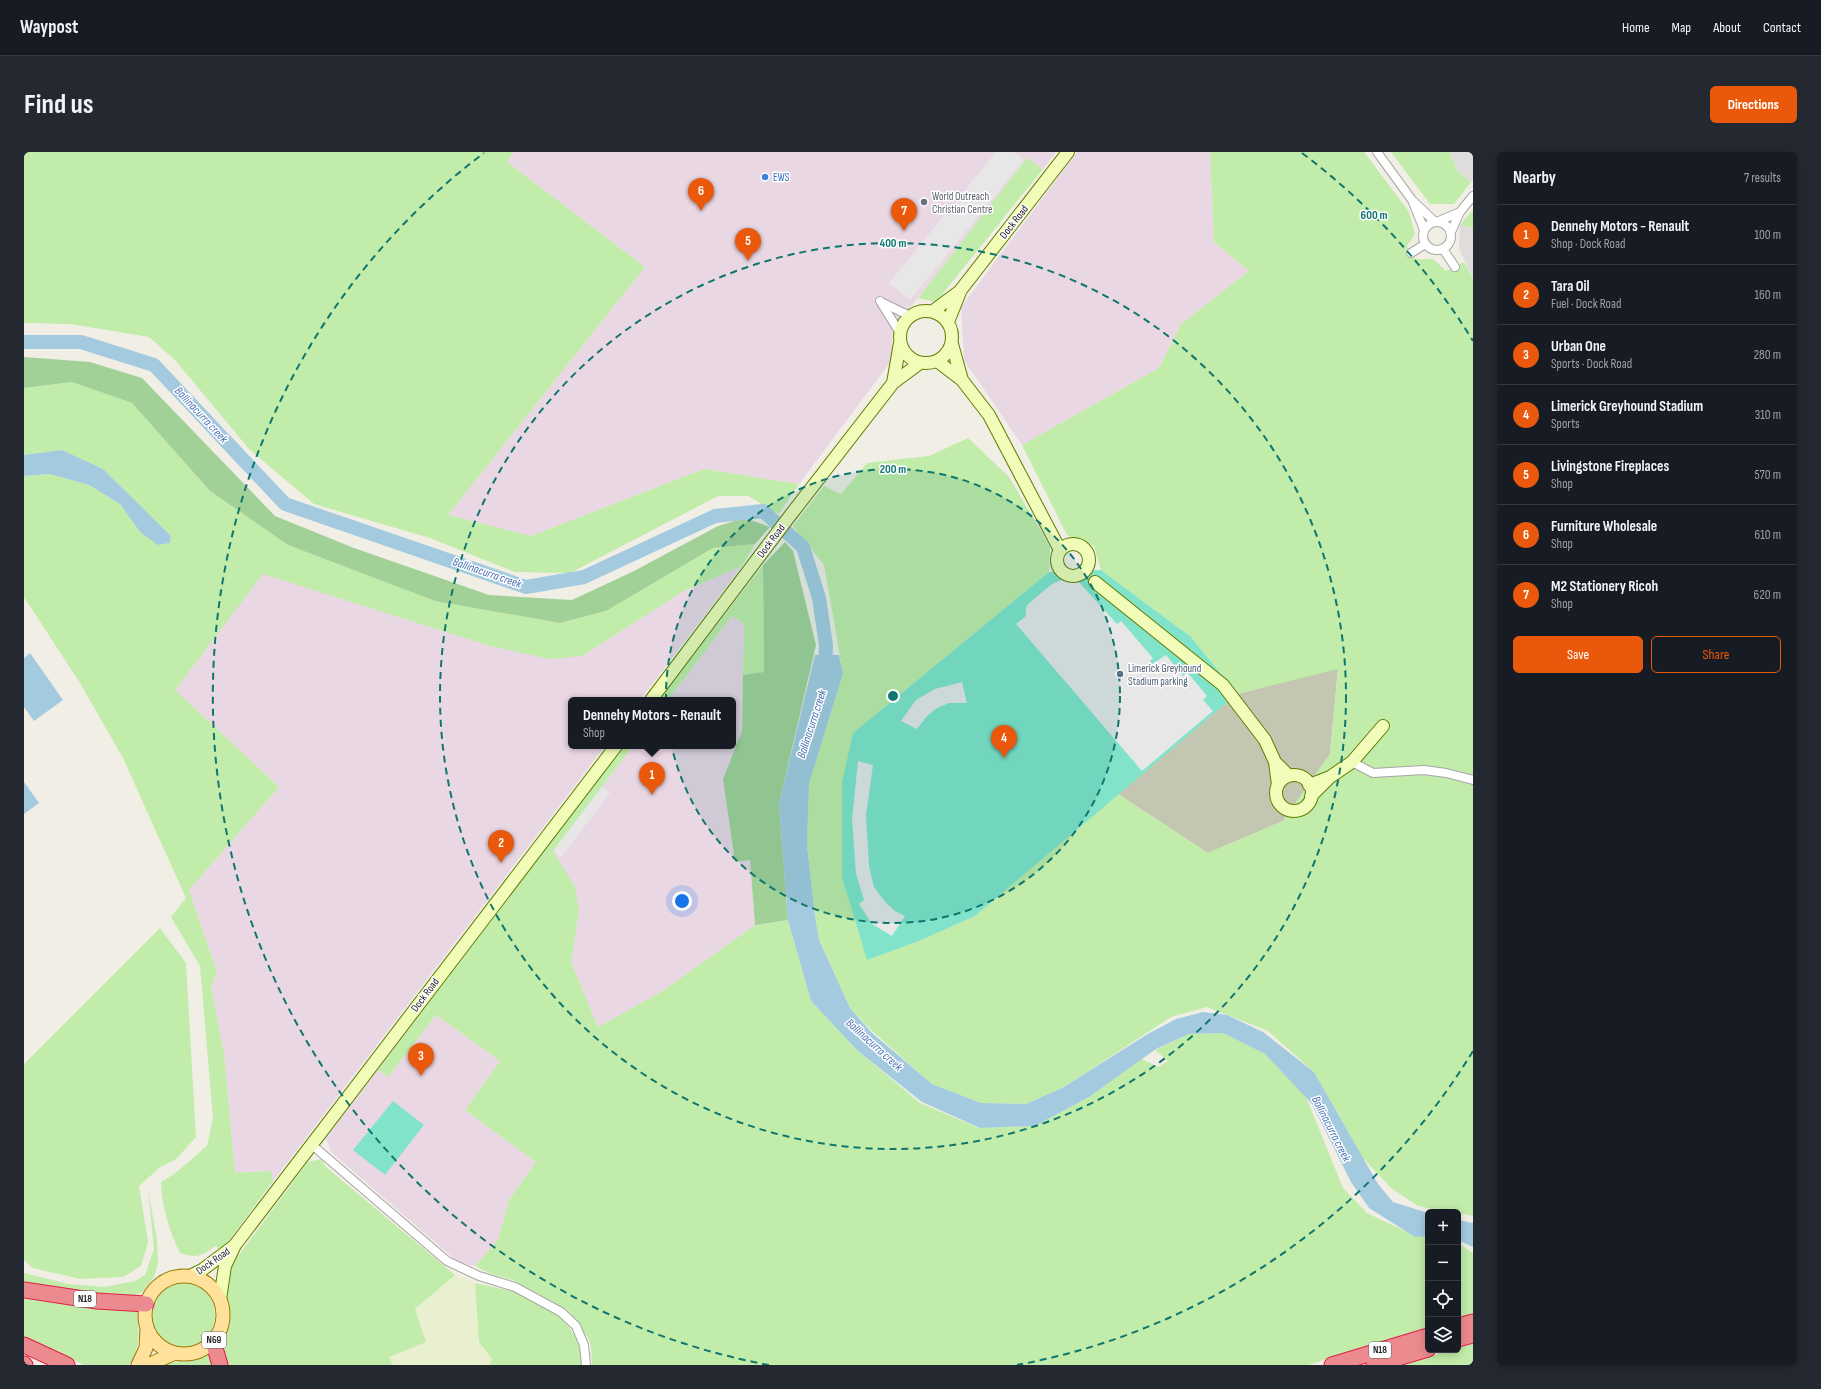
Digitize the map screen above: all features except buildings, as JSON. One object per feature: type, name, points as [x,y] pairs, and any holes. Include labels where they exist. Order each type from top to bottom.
[{"type":"highway","name":"N18","points":[[24,1290],[97,1301],[146,1304]]},
{"type":"highway","points":[[1461,1325],[1473,1322]]},
{"type":"highway","points":[[1461,1338],[1473,1335]]},
{"type":"highway","name":"N18","points":[[1332,1365],[1425,1337]]},
{"type":"highway","points":[[213,1341],[220,1365]]},
{"type":"highway","points":[[24,1345],[67,1365]]},
{"type":"highway","name":"N18","points":[[1374,1365],[1425,1349]]},
{"type":"main road","name":"Dock Road","points":[[933,311],[960,291],[1068,152]]},
{"type":"main road","name":"Dock Road","points":[[948,322],[960,291]]},
{"type":"main road","points":[[952,344],[946,354],[937,361],[920,363],[907,356],[900,338],[903,324],[910,316],[921,311],[933,311],[941,315],[948,322],[952,333],[952,344],[962,380]]},
{"type":"main road","name":"Dock Road","points":[[894,383],[900,338]]},
{"type":"main road","points":[[937,361],[962,380],[989,415],[1032,498],[1052,532],[1065,547]]},
{"type":"main road","name":"Dock Road","points":[[653,697],[789,517],[894,383],[920,363]]},
{"type":"main road","points":[[1095,582],[1089,554],[1085,548],[1077,544],[1065,547],[1057,561],[1060,570],[1070,576],[1078,576],[1095,582],[1223,685],[1265,740],[1275,762],[1278,785],[1276,791],[1277,800],[1282,807],[1288,810],[1297,811],[1303,808],[1307,804],[1310,790],[1352,762],[1383,726]]},
{"type":"main road","points":[[1078,576],[1086,570],[1090,561]]},
{"type":"main road","name":"Dock Road","points":[[220,1299],[225,1266],[235,1245],[614,749]]},
{"type":"main road","points":[[1275,762],[1289,776],[1300,777],[1310,790]]},
{"type":"main road","points":[[1278,785],[1289,776]]},
{"type":"main road","name":"Dock Road","points":[[190,1276],[202,1270],[235,1245]]},
{"type":"main road","points":[[138,1365],[146,1348],[147,1329],[144,1317],[146,1304],[150,1294],[165,1280],[174,1277],[190,1276],[203,1280],[213,1288],[220,1299]]},
{"type":"main road","name":"N69","points":[[148,1365],[175,1353],[195,1352],[213,1341],[219,1332],[223,1321],[223,1310],[220,1299]]},
{"type":"main road","points":[[147,1329],[158,1344],[175,1353]]},
{"type":"street","points":[[1377,152],[1412,200],[1437,221],[1447,225],[1451,232]]},
{"type":"street","points":[[1412,200],[1424,230],[1423,234],[1425,244],[1433,249],[1442,249],[1450,243],[1451,232],[1460,212],[1473,196]]},
{"type":"street","points":[[1424,230],[1426,226],[1460,212]]},
{"type":"street","points":[[1412,253],[1425,244]]},
{"type":"street","points":[[1442,249],[1455,267]]},
{"type":"street","points":[[900,338],[880,302],[910,316]]},
{"type":"street","points":[[1352,762],[1373,772],[1424,770],[1446,773],[1473,780]]},
{"type":"street","points":[[311,1144],[447,1261],[479,1276],[516,1287],[561,1312],[576,1326],[584,1345],[586,1365]]},
{"type":"shaded area","points":[[514,152],[1056,152],[1043,169],[1027,158],[892,331],[892,360],[799,484],[704,469],[531,536],[448,515],[645,267],[507,162]]},
{"type":"shaded area","points":[[996,152],[1014,152],[1024,160],[910,300],[889,283]]},
{"type":"shaded area","points":[[1077,152],[1210,152],[1214,242],[1249,271],[1181,324],[1159,368],[1022,445],[964,360],[961,307]]},
{"type":"shaded area","points":[[1450,152],[1473,152],[1473,180],[1471,182],[1457,171]]},
{"type":"shaded area","points":[[1460,225],[1473,228],[1473,278],[1459,249]]},
{"type":"shaded area","points":[[742,566],[642,697],[568,697],[568,749],[603,749],[273,1181],[271,1171],[235,1173],[224,1053],[211,988],[217,972],[189,890],[279,787],[175,690],[263,573],[490,646],[582,656],[684,591]]},
{"type":"shaded area","name":"Limerick Greyhound Stadium parking","points":[[1066,578],[1077,580],[1117,624],[1121,621],[1153,658],[1150,661],[1152,664],[1166,655],[1183,676],[1187,672],[1207,696],[1203,700],[1213,711],[1142,771],[1016,624],[1026,616],[1026,608],[1028,604],[1052,584]]},
{"type":"shaded area","points":[[732,616],[744,624],[742,731],[736,746],[736,697],[670,697]]},
{"type":"shaded area","points":[[1338,668],[1330,754],[1283,821],[1208,853],[1118,794],[1237,694]]},
{"type":"shaded area","points":[[962,682],[967,703],[949,703],[937,708],[927,716],[917,729],[901,721],[916,700],[935,689]]},
{"type":"shaded area","points":[[631,749],[735,749],[723,779],[735,862],[750,860],[755,925],[661,992],[598,1027],[571,962],[579,911],[553,851]]},
{"type":"shaded area","points":[[858,761],[873,765],[866,815],[869,866],[874,887],[886,903],[895,911],[905,916],[892,936],[872,924],[859,904],[864,900],[856,874],[852,819]]},
{"type":"shaded area","points":[[602,787],[610,793],[561,857],[553,851]]},
{"type":"shaded area","points":[[436,1015],[500,1061],[465,1110],[536,1162],[509,1200],[498,1240],[475,1266],[459,1263],[331,1152],[326,1138],[378,1070],[388,1077]]},
{"type":"shaded area","points":[[455,1275],[475,1283],[479,1342],[492,1359],[490,1365],[393,1365],[388,1357],[426,1342],[415,1309]]},
{"type":"green space","points":[[24,152],[514,152],[507,162],[645,267],[448,515],[531,536],[704,469],[799,484],[779,514],[748,496],[718,496],[570,573],[515,572],[430,538],[314,504],[249,449],[175,360],[149,337],[70,324],[24,323]]},
{"type":"green space","points":[[1210,152],[1364,152],[1409,212],[1415,234],[1407,246],[1415,259],[1433,259],[1446,271],[1464,262],[1473,278],[1473,1216],[1461,1214],[1461,1209],[1434,1209],[1418,1206],[1391,1188],[1363,1158],[1314,1072],[1268,1031],[1207,1007],[1171,1017],[1064,1087],[1026,1104],[981,1103],[932,1084],[872,1031],[850,1008],[819,940],[807,846],[809,784],[843,673],[824,565],[793,526],[824,486],[841,494],[867,463],[929,456],[968,438],[1009,477],[1050,547],[1049,572],[853,733],[867,960],[919,941],[975,916],[1118,794],[1208,853],[1283,821],[1330,754],[1338,669],[1237,694],[1191,637],[1101,570],[1094,546],[1067,535],[1022,445],[1159,368],[1181,324],[1249,271],[1214,242]]},
{"type":"green space","points":[[1391,152],[1450,152],[1457,171],[1471,182],[1454,204],[1430,204]]},
{"type":"green space","points":[[1027,158],[1043,169],[936,302],[918,298]]},
{"type":"green space","points":[[1473,210],[1473,228],[1460,225]]},
{"type":"green space","points":[[24,357],[90,362],[142,378],[275,516],[354,548],[489,595],[572,600],[634,571],[718,526],[745,518],[770,527],[755,544],[713,548],[606,611],[560,623],[435,601],[288,545],[210,491],[132,403],[72,382],[24,388]]},
{"type":"green space","points":[[72,382],[132,403],[210,491],[288,545],[435,601],[561,623],[606,611],[713,548],[755,544],[742,566],[684,591],[582,656],[550,659],[490,646],[263,574],[175,690],[279,787],[189,890],[217,972],[211,988],[224,1053],[235,1173],[271,1171],[273,1181],[222,1250],[215,1246],[199,1256],[191,1256],[180,1253],[167,1219],[161,1182],[174,1174],[207,1146],[213,1118],[200,966],[171,917],[186,898],[123,758],[80,683],[24,597],[24,476],[50,474],[89,485],[120,504],[140,532],[158,545],[170,543],[171,536],[103,469],[62,450],[24,455],[24,388]]},
{"type":"green space","points":[[785,542],[793,551],[816,645],[779,804],[788,920],[755,925],[750,860],[735,862],[723,779],[742,731],[743,675],[764,672],[763,565]]},
{"type":"green space","points":[[763,565],[764,672],[743,675],[744,624],[732,616],[670,697],[661,697]]},
{"type":"green space","points":[[1101,570],[1191,637],[1237,694],[975,916],[919,941],[867,960],[842,877],[842,783],[853,733],[1049,572]]},
{"type":"green space","points":[[622,749],[631,749],[553,851],[575,887],[579,911],[571,962],[598,1027],[661,992],[755,925],[788,920],[811,1001],[858,1051],[920,1103],[979,1128],[1035,1126],[1089,1097],[1142,1059],[1158,1067],[1168,1061],[1155,1050],[1189,1034],[1223,1033],[1265,1054],[1306,1097],[1343,1188],[1367,1213],[1415,1236],[1425,1236],[1425,1328],[1308,1365],[592,1365],[591,1345],[588,1338],[569,1311],[513,1280],[491,1274],[475,1266],[498,1240],[509,1200],[536,1162],[465,1110],[500,1061],[436,1015],[388,1077],[378,1070]]},
{"type":"green space","points":[[160,928],[186,963],[196,1137],[176,1159],[159,1168],[139,1186],[148,1242],[141,1266],[123,1277],[80,1279],[33,1268],[24,1260],[24,1064]]},
{"type":"green space","points":[[393,1101],[424,1125],[385,1175],[353,1150]]},
{"type":"green space","points":[[321,1159],[326,1167],[455,1275],[415,1309],[426,1342],[389,1357],[393,1365],[223,1365],[221,1346],[230,1321],[226,1297],[227,1278],[235,1260],[308,1162]]},
{"type":"green space","points":[[148,1189],[157,1240],[158,1263],[154,1277],[142,1292],[129,1298],[60,1290],[24,1283],[24,1273],[68,1284],[104,1287],[135,1281],[145,1275],[154,1249]]},
{"type":"green space","points":[[1461,1245],[1473,1253],[1473,1313],[1461,1317]]},
{"type":"green space","points":[[182,1282],[195,1285],[205,1292],[212,1302],[215,1315],[212,1328],[205,1338],[195,1345],[182,1348],[169,1345],[159,1338],[152,1328],[149,1315],[152,1302],[159,1292],[169,1285]]},
{"type":"green space","points":[[475,1283],[523,1295],[555,1313],[564,1321],[577,1341],[581,1352],[583,1365],[490,1365],[492,1359],[479,1342]]},
{"type":"green space","points":[[24,1292],[137,1308],[138,1345],[133,1359],[129,1365],[84,1365],[24,1338]]},
{"type":"green space","points":[[1473,1344],[1473,1365],[1399,1365],[1441,1353],[1461,1353],[1461,1347]]},
{"type":"green space","points":[[208,1353],[213,1365],[158,1365],[163,1362],[190,1362]]},
{"type":"water","points":[[62,450],[103,469],[171,536],[170,543],[158,545],[140,532],[120,504],[89,485],[50,474],[24,476],[24,455]]},
{"type":"water","points":[[30,653],[63,700],[34,721],[24,707],[24,658]]},
{"type":"water","points":[[815,655],[839,655],[843,673],[809,784],[807,846],[819,940],[850,1008],[872,1033],[932,1084],[981,1103],[1026,1104],[1064,1087],[1146,1035],[1176,1019],[1203,1012],[1227,1015],[1263,1032],[1314,1072],[1378,1184],[1393,1202],[1425,1212],[1425,1236],[1415,1237],[1369,1208],[1351,1182],[1312,1104],[1265,1054],[1223,1033],[1189,1034],[1156,1049],[1089,1097],[1035,1126],[980,1128],[922,1102],[858,1051],[811,1001],[788,920],[779,804]]},
{"type":"water","points":[[24,782],[39,803],[24,814]]},
{"type":"water","points":[[1461,1221],[1473,1223],[1473,1247],[1461,1241]]},
{"type":"waterway","name":"Ballinacurra creek","points":[[24,342],[81,342],[154,365],[285,504],[526,587],[584,577],[715,516],[763,511],[803,547],[819,598],[826,645],[825,673]]},
{"type":"place","name":"EWS","points":[[765,177]]},
{"type":"place","name":"World Outreach Christian Centre","points":[[924,202]]},
{"type":"place","name":"Furniture Wholesale","points":[[701,211]]},
{"type":"place","name":"M2 Stationery Ricoh","points":[[904,231]]},
{"type":"place","name":"Livingstone Fireplaces","points":[[748,261]]},
{"type":"place","name":"Limerick Greyhound Stadium parking","points":[[1120,674]]},
{"type":"place","name":"Limerick Greyhound Stadium","points":[[1004,758]]},
{"type":"place","name":"Dennehy Motors - Renault","points":[[652,795]]},
{"type":"place","name":"Tara Oil","points":[[501,863]]},
{"type":"place","name":"Urban One","points":[[421,1076]]}]
